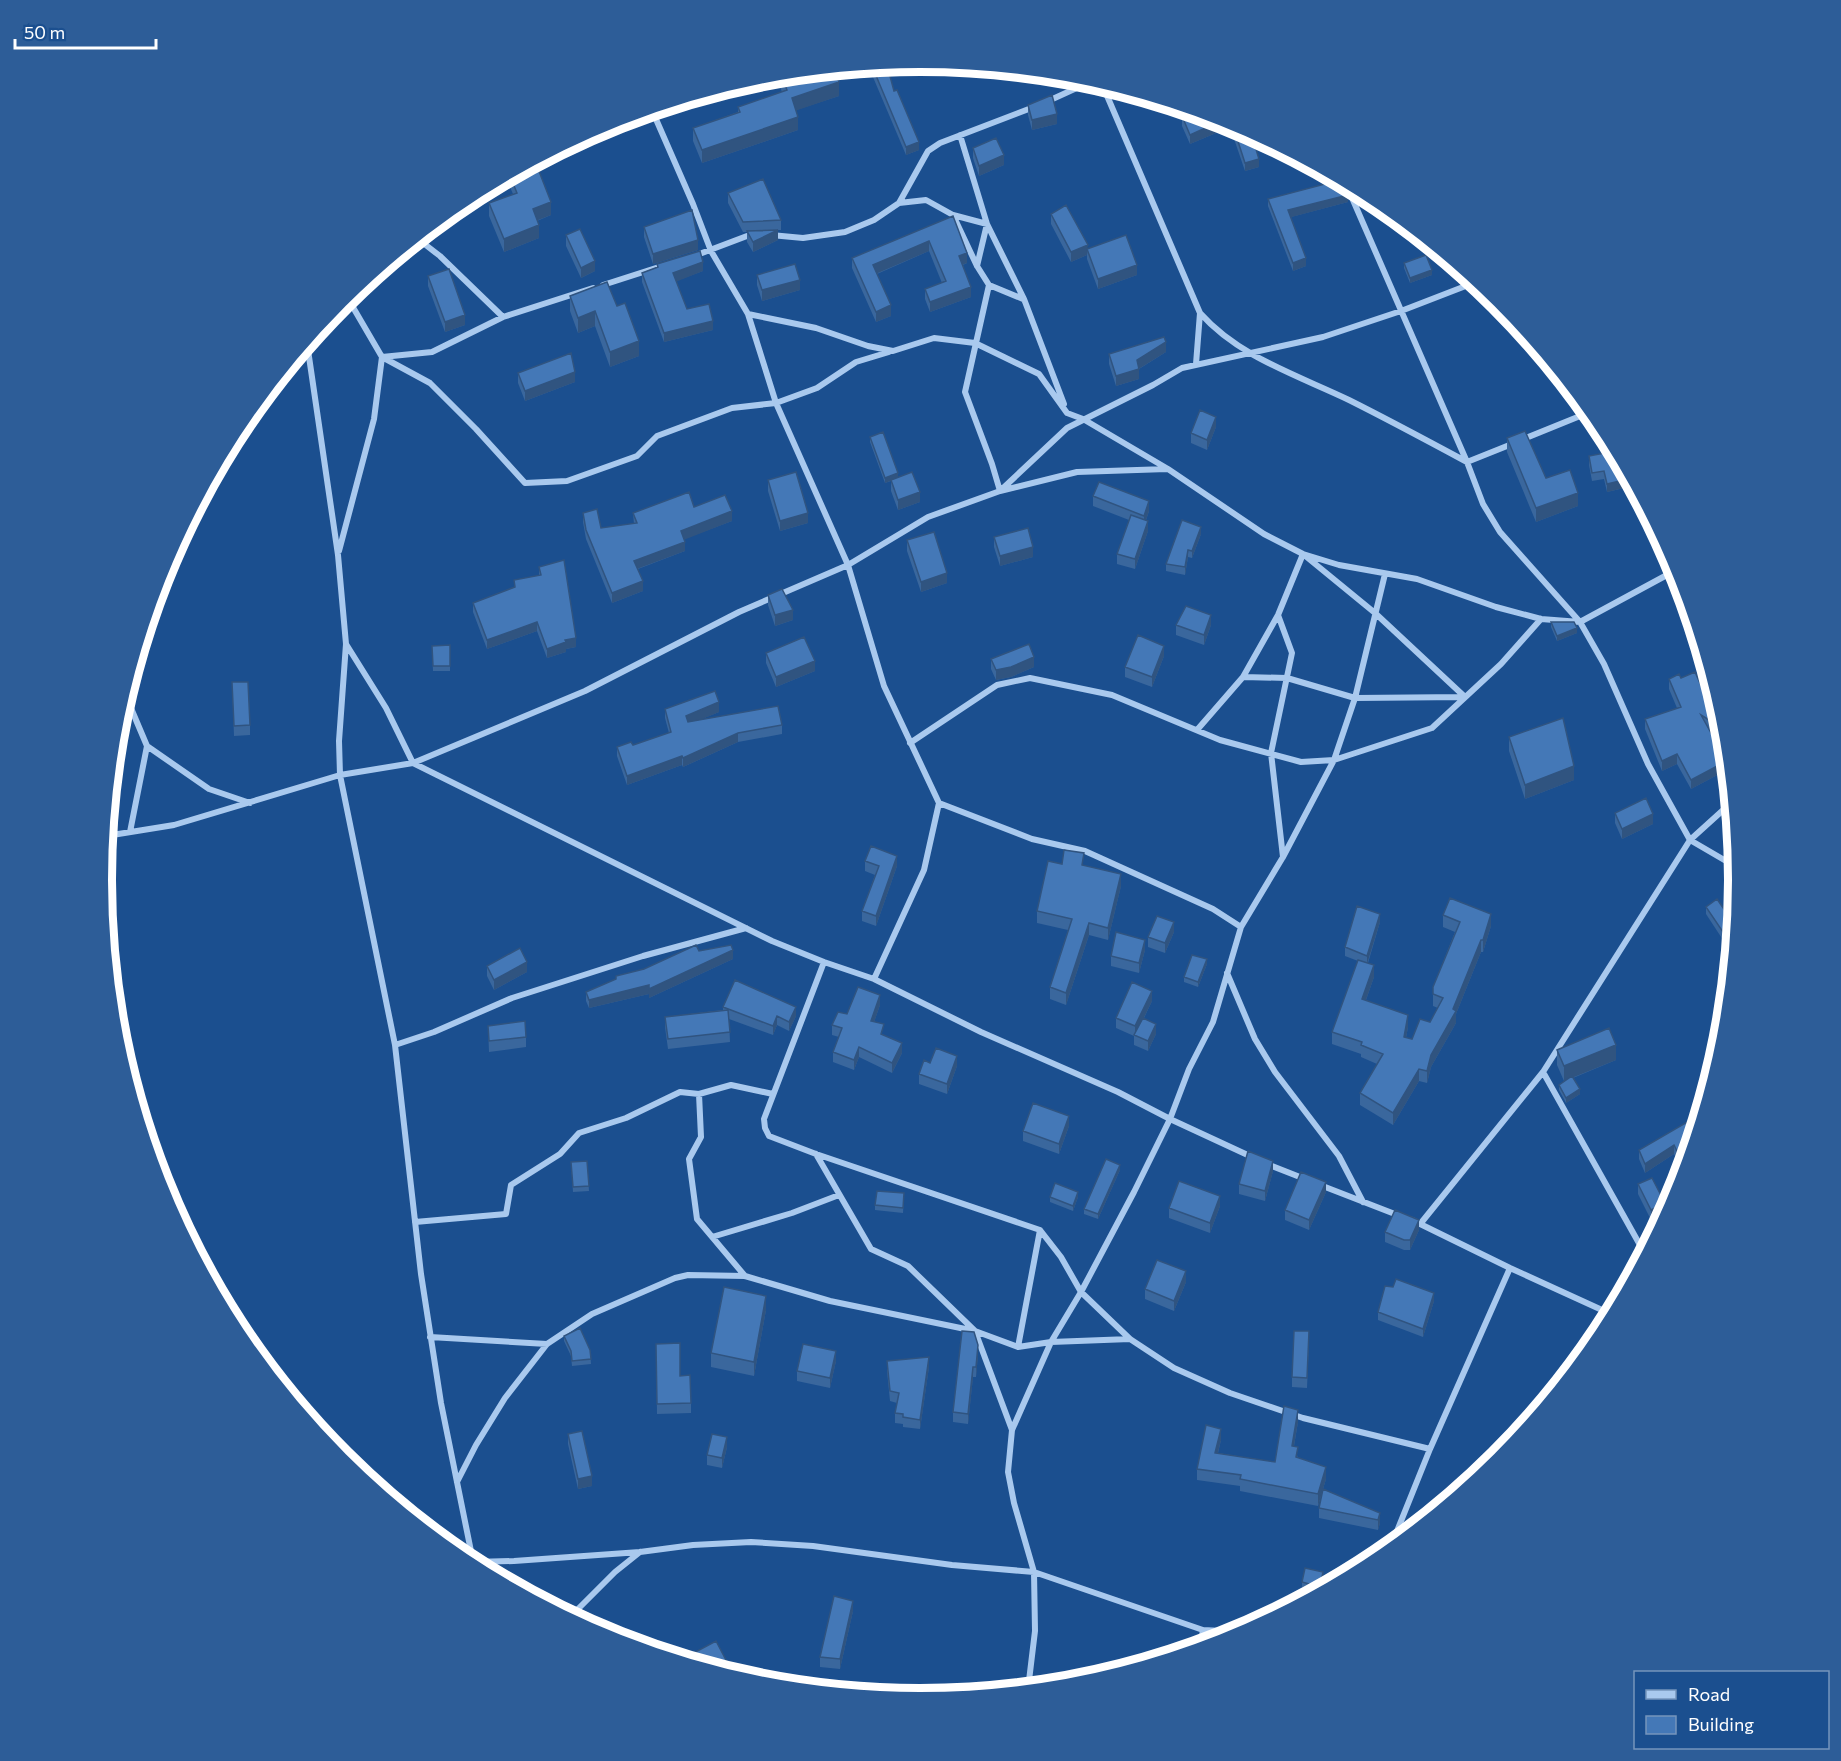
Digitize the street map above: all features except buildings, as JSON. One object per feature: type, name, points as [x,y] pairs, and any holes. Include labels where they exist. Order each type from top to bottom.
[{"type":"street","points":[[688,258],[747,236],[775,234],[802,238],[845,232],[874,220],[899,203],[928,151],[940,143],[1014,116],[1077,88]]},
{"type":"street","points":[[1107,95],[1200,313],[1210,324],[1250,354],[1349,400],[1467,462],[1582,415]]},
{"type":"street","points":[[655,117],[711,251],[748,314],[776,403],[848,565],[884,686],[939,803],[924,870],[874,979]]},
{"type":"street","points":[[960,135],[987,224],[1024,299],[1067,413]]},
{"type":"street","points":[[1351,196],[1467,462],[1483,504],[1500,532],[1580,622],[1604,664],[1648,764],[1690,840],[1728,862]]},
{"type":"street","points":[[899,203],[926,200],[953,215],[987,224]]},
{"type":"street","points":[[953,215],[977,266],[989,285],[1024,299]]},
{"type":"street","points":[[977,266],[987,224]]},
{"type":"street","points":[[423,243],[440,256],[503,317]]},
{"type":"street","points":[[382,357],[432,352],[503,317],[665,265]]},
{"type":"street","points":[[989,285],[965,392],[1000,491]]},
{"type":"street","points":[[1000,491],[1067,428],[1182,368],[1323,337],[1467,285]]},
{"type":"street","points":[[352,306],[382,357],[429,383],[476,429],[525,483],[567,481],[637,456],[657,436],[667,432],[732,408],[776,403],[817,388],[856,362],[934,338],[975,343],[1039,374],[1067,413],[1083,419],[1168,469],[1264,534],[1303,554],[1332,564],[1417,579],[1496,607],[1541,619],[1580,622],[1668,574]]},
{"type":"street","points":[[1196,364],[1200,313]]},
{"type":"street","points":[[748,314],[816,328],[868,346],[892,351]]},
{"type":"street","points":[[308,353],[338,555],[346,644],[340,702],[340,775],[395,1045],[430,1336],[472,1553]]},
{"type":"street","points":[[338,555],[374,419],[382,357]]},
{"type":"street","points":[[114,835],[174,825],[340,775],[413,763],[585,691],[739,612],[848,565],[928,517],[1000,491],[1077,472],[1168,469]]},
{"type":"street","points":[[1303,554],[1375,613],[1465,697]]},
{"type":"street","points":[[1197,730],[1243,677],[1278,615],[1303,554]]},
{"type":"street","points":[[1029,1681],[1035,1631],[1034,1572],[1008,1472],[1011,1430],[1051,1342],[1081,1292],[1170,1119],[1189,1069],[1213,1022],[1241,927],[1283,857],[1334,760],[1355,698],[1385,574]]},
{"type":"street","points":[[1278,615],[1292,653],[1271,753],[1283,857]]},
{"type":"street","points":[[910,743],[997,685],[1030,678],[1112,695],[1220,740],[1301,762],[1334,760],[1432,728],[1501,664],[1541,619]]},
{"type":"street","points":[[346,644],[386,708],[413,763],[746,928],[824,962],[874,979],[981,1032],[1118,1092],[1170,1119],[1266,1163],[1420,1223],[1510,1268],[1605,1311]]},
{"type":"street","points":[[1243,677],[1287,678],[1355,698],[1465,697]]},
{"type":"street","points":[[131,708],[147,746],[209,789],[251,803]]},
{"type":"street","points":[[130,832],[147,746]]},
{"type":"street","points":[[939,803],[1032,839],[1085,852],[1213,909],[1241,927]]},
{"type":"street","points":[[1420,1223],[1543,1071],[1690,840],[1725,808]]},
{"type":"street","points":[[395,1045],[435,1032],[512,998],[643,956],[746,928]]},
{"type":"street","points":[[824,962],[764,1119],[769,1136],[1040,1230],[1061,1257],[1081,1292],[1130,1339],[1174,1368],[1230,1393],[1304,1418],[1430,1449]]},
{"type":"street","points":[[1226,972],[1255,1039],[1275,1072],[1339,1156],[1363,1202]]},
{"type":"street","points":[[1543,1071],[1641,1247]]},
{"type":"street","points":[[415,1221],[506,1214],[511,1185],[560,1154],[579,1133],[626,1118],[680,1092],[699,1094],[731,1085],[773,1094]]},
{"type":"street","points":[[699,1094],[701,1137],[689,1159],[697,1219],[745,1276]]},
{"type":"street","points":[[816,1154],[871,1249],[908,1266],[975,1331],[1011,1430]]},
{"type":"street","points":[[712,1238],[792,1213],[839,1195]]},
{"type":"street","points":[[1018,1347],[1040,1230]]},
{"type":"street","points":[[1396,1535],[1430,1449],[1510,1268]]},
{"type":"street","points":[[457,1483],[476,1445],[505,1398],[547,1344],[592,1314],[675,1278],[688,1275],[745,1276],[830,1301],[975,1331],[1018,1347],[1051,1342],[1130,1339]]},
{"type":"street","points":[[430,1336],[547,1344]]},
{"type":"street","points":[[487,1563],[640,1552],[693,1545],[751,1542],[813,1546],[952,1565],[1034,1572],[1203,1630],[1220,1631]]},
{"type":"street","points":[[576,1611],[615,1572],[640,1552]]},
{"type":"street","points":[[1202,1638],[1203,1630]]}]
